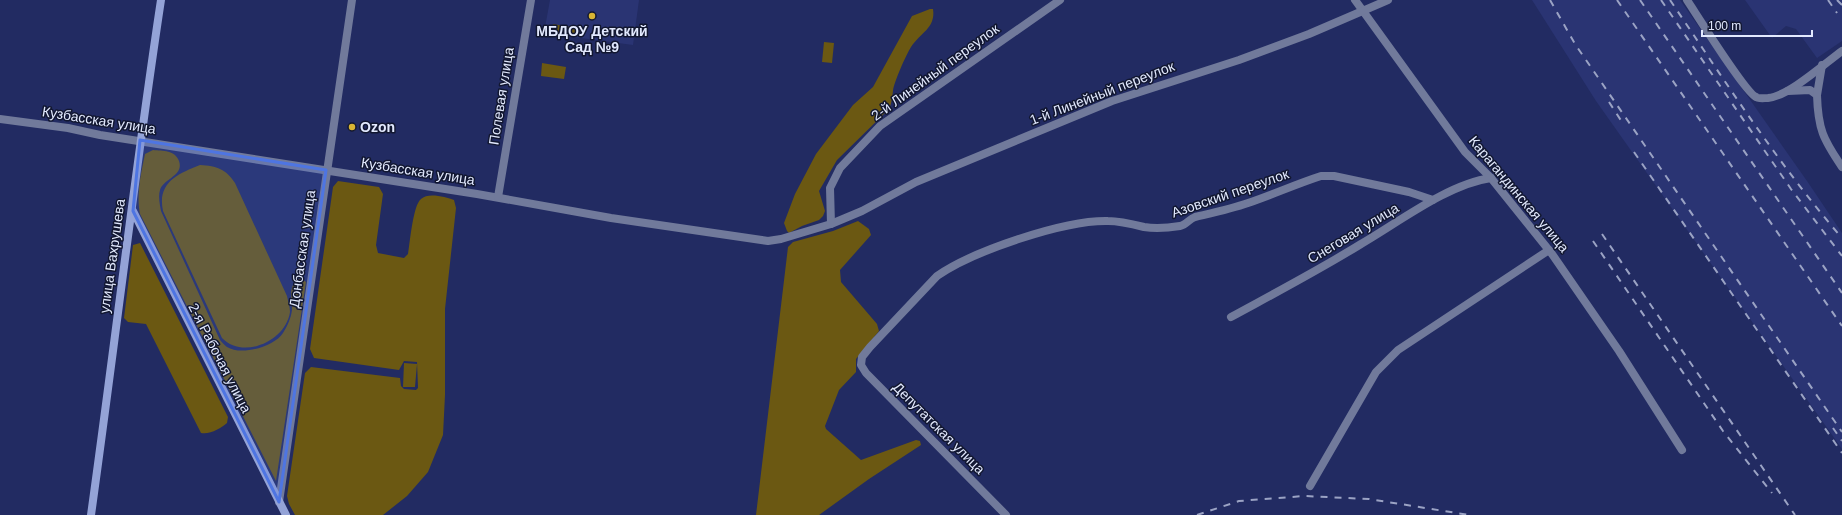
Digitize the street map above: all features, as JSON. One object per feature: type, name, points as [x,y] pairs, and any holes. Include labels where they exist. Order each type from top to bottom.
[{"type":"main road","name":"улица Вахрушева","points":[[91,515],[113,344],[133,212],[140,140],[161,0]]},
{"type":"main road","name":"2-я Рабочая улица","points":[[133,212],[286,515]]},
{"type":"street","name":"Донбасская улица","points":[[279,502],[326,170],[352,0]]},
{"type":"street","name":"Полевая улица","points":[[498,197],[531,0]]},
{"type":"street","name":"2-й Линейный переулок","points":[[831,224],[830,188],[836,174],[880,126],[1060,0]]},
{"type":"street","name":"Карагандинская улица","points":[[1355,0],[1364,10],[1465,152],[1491,178],[1549,250],[1619,351],[1682,450]]},
{"type":"street","name":"1-й Линейный переулок","points":[[831,224],[862,211],[916,182],[1105,104],[1239,60],[1309,34],[1388,0]]},
{"type":"street","points":[[1687,0],[1751,93],[1756,98],[1768,98],[1788,91],[1810,90],[1816,95]]},
{"type":"street","points":[[1788,91],[1842,51]]},
{"type":"street","points":[[1822,65],[1816,95],[1817,115],[1822,135],[1842,167]]},
{"type":"street","name":"Кузбасская улица","points":[[0,119],[498,197],[750,240],[768,241],[831,224]]},
{"type":"street","name":"Азовский переулок","points":[[862,357],[937,276],[950,267],[1022,238],[1071,225],[1108,221],[1135,224],[1144,227],[1162,228],[1182,226],[1191,218],[1247,204],[1322,176],[1334,176],[1409,192],[1433,200]]},
{"type":"street","name":"Снеговая улица","points":[[1231,317],[1308,276],[1433,200],[1477,180],[1491,178]]},
{"type":"street","points":[[1310,486],[1376,372],[1398,350],[1549,250]]},
{"type":"street","name":"Депутатская улица","points":[[862,357],[861,365],[866,373],[1006,515]]},
{"type":"highlighted area","points":[[140,140],[326,170],[279,502],[232,410],[133,211]]},
{"type":"shaded area","name":"МБДОУ Детский Сад №9","points":[[550,0],[639,0],[633,45],[544,33]]},
{"type":"shaded area","points":[[1532,0],[1680,0],[1807,181],[1842,233],[1842,449],[1596,101]]},
{"type":"shaded area","points":[[1745,0],[1842,0],[1842,41],[1817,58],[1796,29],[1786,26],[1772,38]]},
{"type":"shaded area","points":[[933,9],[933,16],[930,26],[911,47],[906,56],[896,81],[889,109],[837,160],[819,191],[825,211],[823,216],[819,220],[802,226],[789,233],[784,223],[795,194],[816,154],[853,105],[873,87],[912,16]]},
{"type":"shaded area","points":[[553,24],[576,28],[575,35],[552,32]]},
{"type":"shaded area","points":[[824,42],[834,43],[832,63],[822,62]]},
{"type":"shaded area","points":[[542,63],[566,67],[564,79],[541,76]]},
{"type":"shaded area","points":[[153,150],[172,153],[179,161],[179,170],[162,186],[160,190],[159,198],[161,211],[220,340],[226,346],[233,350],[240,351],[257,349],[279,338],[286,328],[291,316],[292,288],[301,278],[306,282],[276,481],[140,214],[139,191],[145,154]]},
{"type":"shaded area","points":[[200,165],[216,167],[224,171],[232,178],[287,296],[290,312],[287,322],[281,331],[272,339],[262,344],[252,347],[241,347],[231,344],[222,338],[163,211],[163,193],[166,187],[177,176]]},
{"type":"shaded area","points":[[338,181],[379,187],[383,194],[376,245],[378,253],[404,258],[408,254],[416,209],[418,203],[424,197],[432,195],[454,200],[456,208],[445,309],[445,395],[443,435],[428,472],[407,496],[383,515],[295,515],[289,504],[287,496],[305,373],[311,367],[400,378],[401,386],[404,389],[416,390],[418,388],[417,362],[404,361],[399,370],[314,358],[310,349],[333,187]]},
{"type":"shaded area","points":[[858,221],[869,229],[871,235],[840,270],[841,282],[877,324],[879,331],[856,359],[856,372],[839,390],[825,426],[826,429],[861,460],[916,440],[920,441],[921,445],[869,479],[819,515],[756,515],[788,247],[793,242],[833,231]]},
{"type":"shaded area","points":[[140,243],[228,417],[227,423],[212,432],[201,433],[146,324],[128,322],[124,318],[133,245]]},
{"type":"shaded area","points":[[404,363],[417,364],[415,387],[403,387]]},
{"type":"railway","points":[[1550,0],[1575,44],[1842,432]]},
{"type":"railway","points":[[1617,0],[1842,326]]},
{"type":"railway","points":[[1640,0],[1842,293]]},
{"type":"railway","points":[[1661,0],[1791,189],[1842,256]]},
{"type":"railway","points":[[1670,0],[1774,152],[1818,210],[1842,238]]},
{"type":"railway","points":[[1828,0],[1837,13]]},
{"type":"railway","points":[[1837,0],[1842,5]]},
{"type":"railway","points":[[1609,102],[1624,125]]},
{"type":"railway","points":[[1634,152],[1842,453]]},
{"type":"railway","points":[[1602,234],[1795,515]]},
{"type":"railway","points":[[1593,241],[1723,431],[1772,493]]},
{"type":"railway","points":[[1833,428],[1842,441]]},
{"type":"railway","points":[[1197,515],[1239,501],[1304,496],[1369,499],[1469,515]]},
{"type":"place","name":"МБДОУ Детский Сад №9","points":[[592,16]]},
{"type":"place","name":"Ozon","points":[[352,127]]}]
